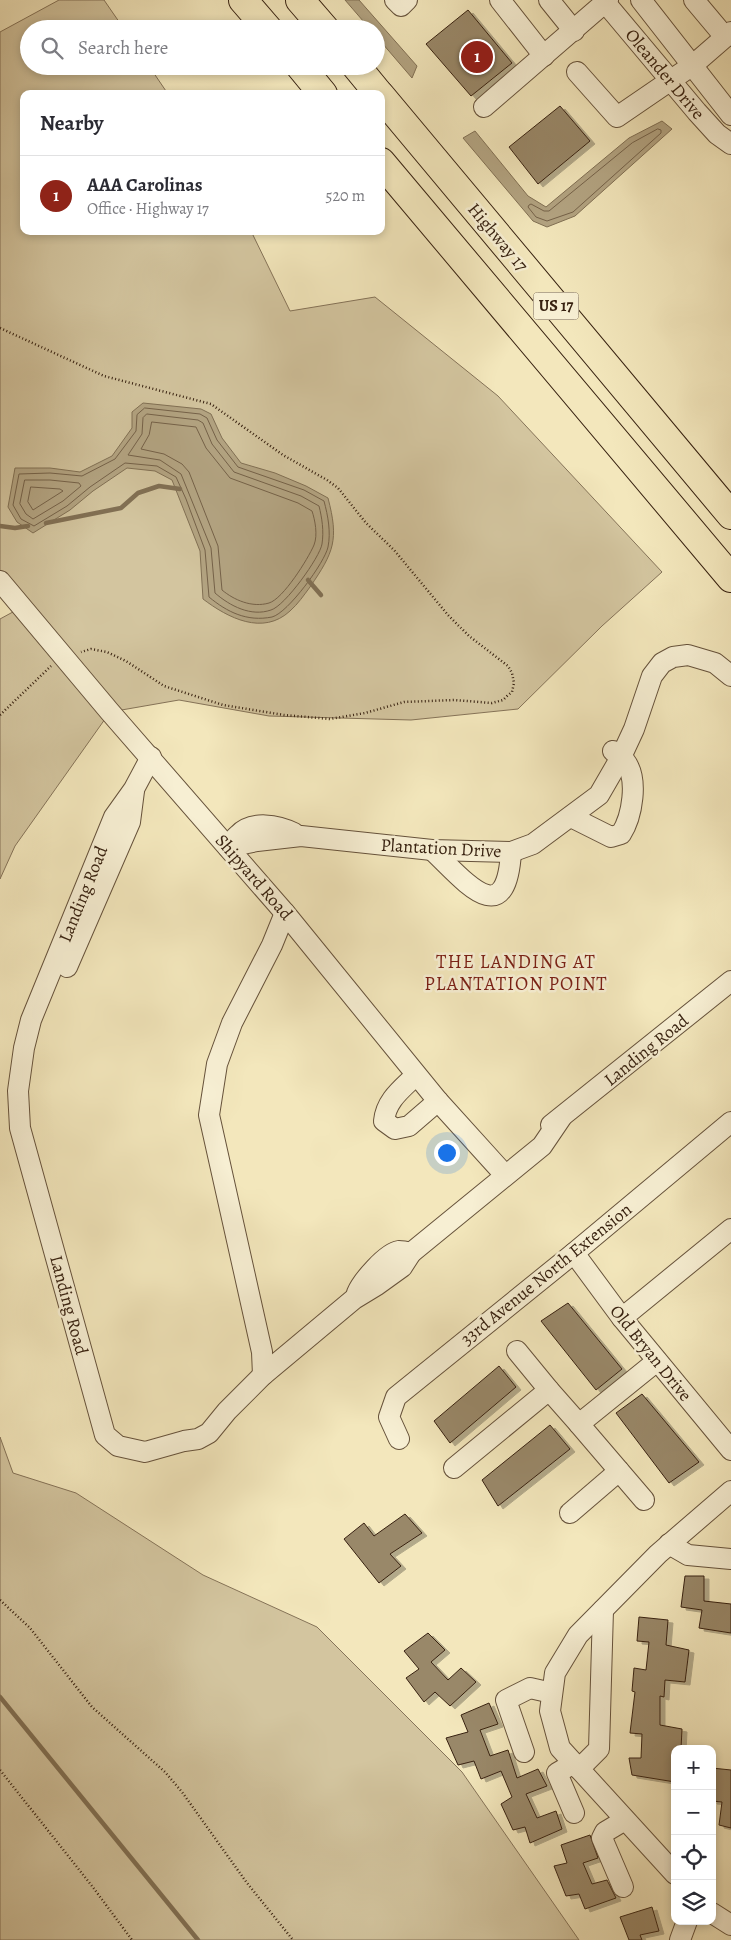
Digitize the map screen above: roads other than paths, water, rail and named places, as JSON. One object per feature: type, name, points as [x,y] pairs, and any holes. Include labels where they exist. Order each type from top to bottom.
[{"type":"highway","points":[[244,0],[261,20]]},
{"type":"highway","points":[[300,0],[317,20]]},
{"type":"highway","points":[[307,75],[320,90]]},
{"type":"highway","name":"Highway 17","points":[[363,75],[376,90]]},
{"type":"highway","name":"Highway 17","points":[[385,101],[731,515]]},
{"type":"highway","name":"US 17","points":[[385,167],[731,578]]},
{"type":"street","points":[[395,0],[400,6],[407,0]]},
{"type":"street","points":[[500,0],[544,56]]},
{"type":"street","points":[[549,0],[574,31]]},
{"type":"street","name":"Oleander Drive","points":[[641,0],[731,115]]},
{"type":"street","points":[[578,72],[617,116],[693,65],[728,35],[694,0]]},
{"type":"street","points":[[484,107],[574,31],[605,1]]},
{"type":"street","name":"Oleander Drive","points":[[605,1],[717,134],[731,144]]},
{"type":"street","name":"Shipyard Road","points":[[0,581],[285,913],[438,1101],[505,1175]]},
{"type":"street","name":"Plantation Drive","points":[[228,848],[257,841],[301,836],[432,850],[511,852],[532,844],[600,794],[617,754],[640,712],[652,676],[662,663],[673,657],[688,654],[715,663],[731,676]]},
{"type":"street","points":[[571,817],[612,837],[621,834],[627,824],[632,797],[632,775],[626,762],[617,754]]},
{"type":"street","name":"Landing Road","points":[[151,757],[134,790],[130,822],[85,908],[29,1055],[18,1090],[20,1128],[105,1435],[118,1446],[145,1452],[184,1441],[194,1427],[210,1416],[226,1411],[263,1375],[354,1299],[377,1286],[402,1267],[411,1252],[505,1175],[522,1164],[542,1146],[561,1118],[731,981]]},
{"type":"street","points":[[432,850],[476,891],[489,896],[500,892],[505,886],[510,869],[511,852]]},
{"type":"street","points":[[263,1375],[262,1352],[209,1115],[217,1064],[232,1023],[272,945],[285,913]]},
{"type":"street","points":[[416,1075],[392,1099],[385,1110],[384,1121],[395,1129],[409,1126],[438,1101]]},
{"type":"street","name":"33rd Avenue North Extension","points":[[399,1439],[389,1417],[396,1397],[574,1253],[731,1122]]},
{"type":"street","points":[[622,1318],[731,1229]]},
{"type":"street","name":"Old Bryan Drive","points":[[574,1253],[622,1318],[731,1450]]},
{"type":"street","points":[[517,1352],[644,1500]]},
{"type":"street","points":[[579,1424],[657,1361]]},
{"type":"street","points":[[454,1468],[549,1390]]},
{"type":"street","points":[[570,1513],[619,1471]]},
{"type":"street","points":[[671,1870],[560,1748],[550,1711],[554,1673],[578,1635],[669,1544],[731,1491]]},
{"type":"street","points":[[669,1544],[688,1555],[731,1559]]},
{"type":"street","points":[[574,1813],[557,1773],[576,1766],[600,1749],[603,1610]]},
{"type":"street","points":[[524,1752],[506,1700],[530,1688],[552,1693]]},
{"type":"street","points":[[622,1887],[602,1838],[605,1832],[625,1820]]},
{"type":"street","points":[[716,1916],[731,1925]]},
{"type":"street","points":[[680,1940],[686,1925]]},
{"type":"water","points":[[345,0],[359,0],[377,20],[362,20]]},
{"type":"water","points":[[385,30],[417,66],[412,78],[385,46]]},
{"type":"water","points":[[662,121],[672,129],[575,216],[547,227],[533,221],[463,138],[475,131],[528,196],[546,207],[629,138]]},
{"type":"water","points":[[143,403],[201,409],[211,414],[222,438],[241,463],[275,473],[328,498],[333,525],[332,545],[329,555],[301,599],[290,611],[280,618],[269,622],[257,623],[246,621],[234,618],[203,599],[200,551],[172,480],[155,471],[127,468],[93,491],[70,510],[33,533],[17,522],[8,507],[15,468],[50,468],[80,472],[112,456],[132,428],[132,412]]},
{"type":"waterway","points":[[46,523],[121,508],[138,493],[159,486],[180,489]]},
{"type":"waterway","points":[[0,526],[15,528],[28,526]]},
{"type":"waterway","points":[[308,580],[321,595]]},
{"type":"waterway","points":[[0,1697],[198,1940]]},
{"type":"place","name":"AAA Carolinas","points":[[477,57]]},
{"type":"district","name":"THE LANDING AT PLANTATION POINT","points":[[516,973]]}]
